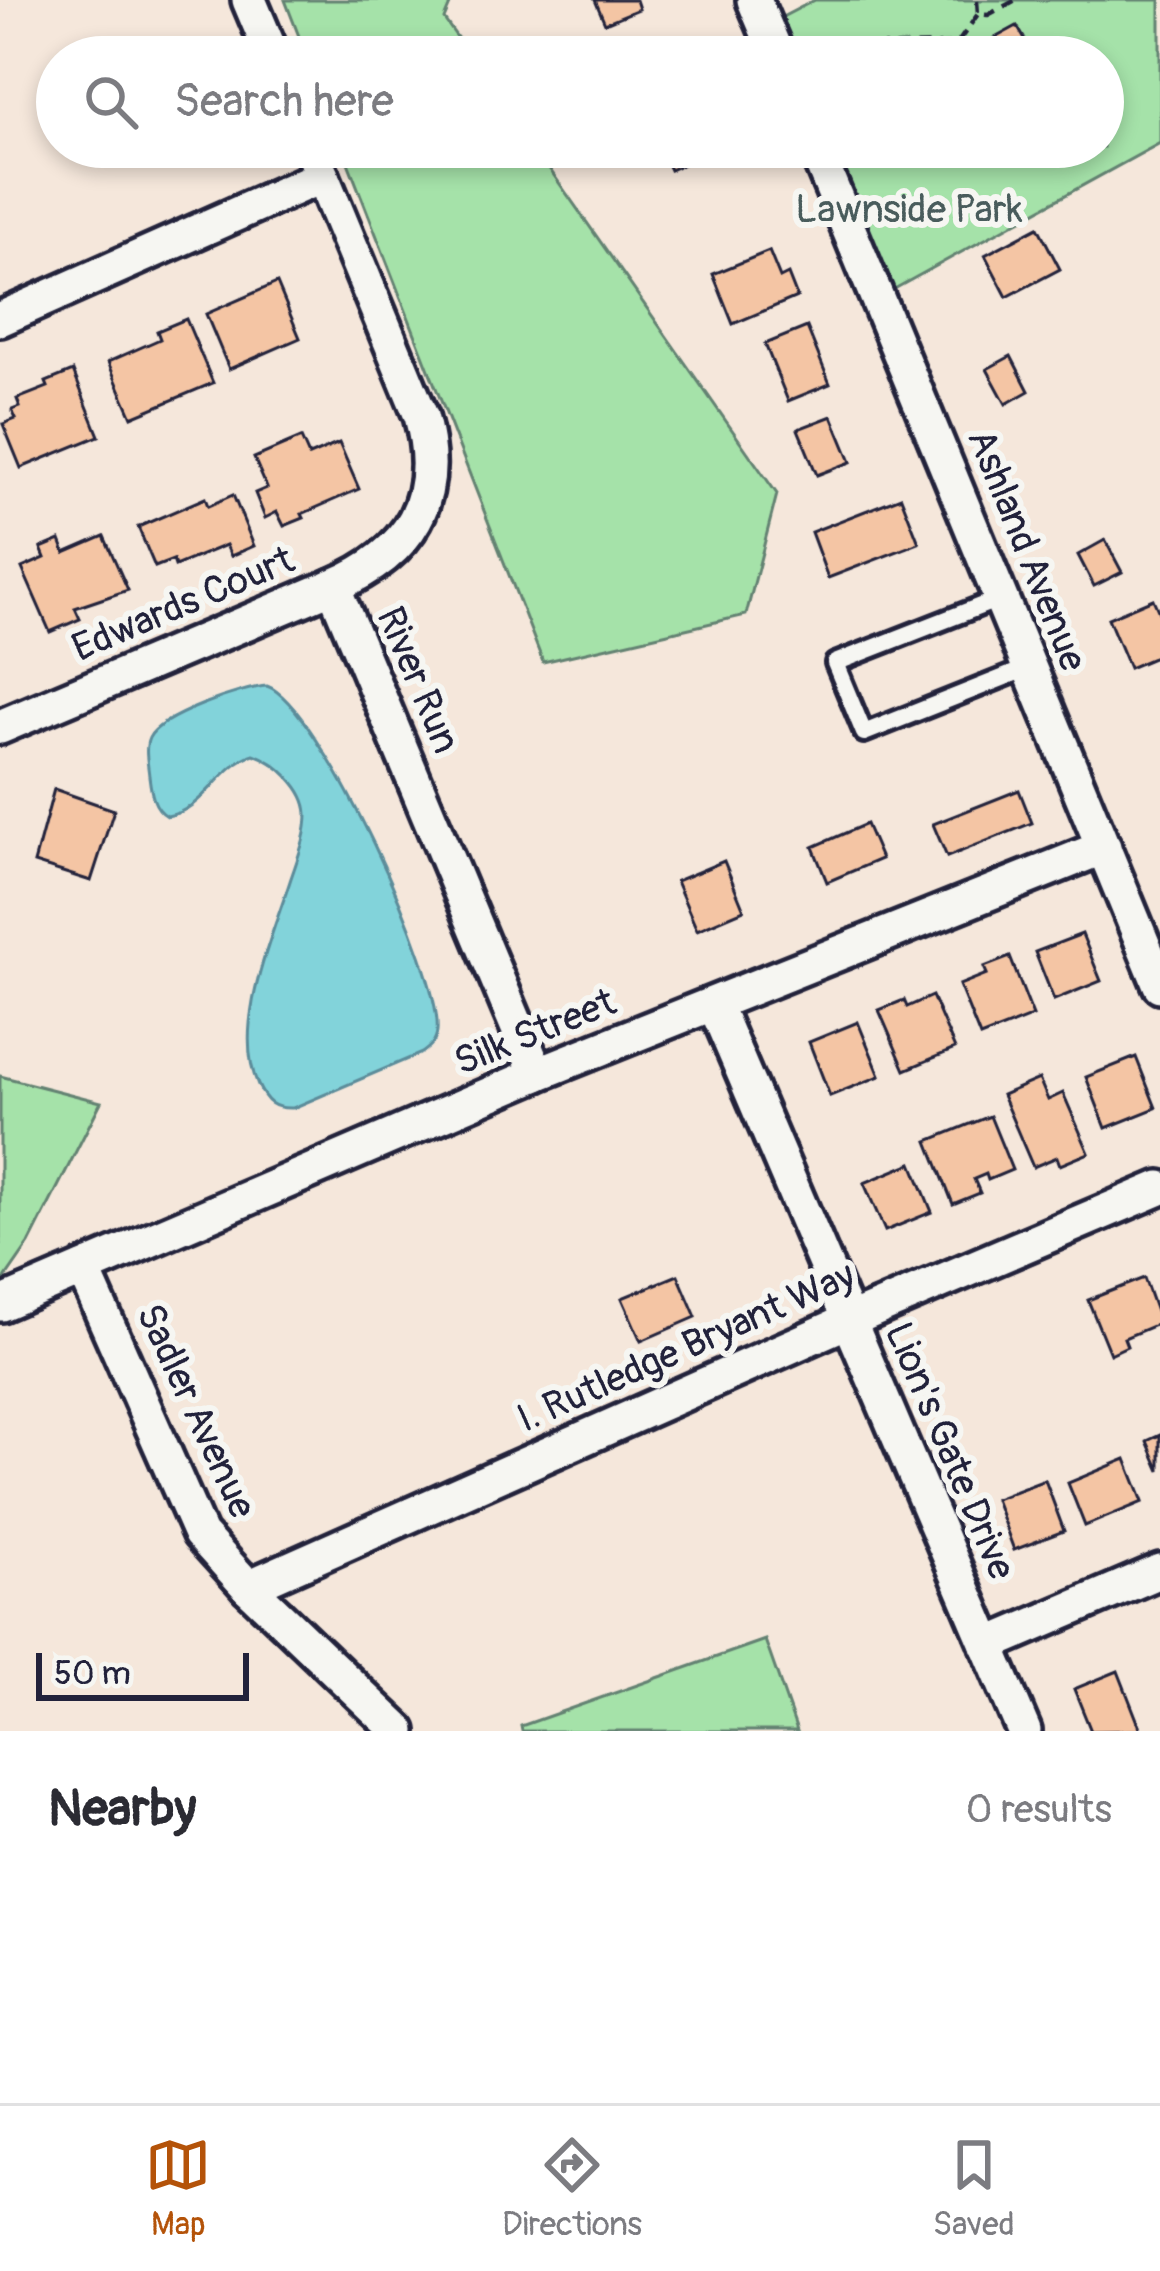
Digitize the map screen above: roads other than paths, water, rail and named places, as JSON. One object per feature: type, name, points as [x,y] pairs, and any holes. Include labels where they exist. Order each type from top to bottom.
[{"type":"street","points":[[249,0],[264,36]]},
{"type":"street","points":[[754,0],[769,36]]},
{"type":"street","points":[[0,319],[304,168]]},
{"type":"street","name":"River Run","points":[[318,168],[421,416],[430,452],[425,493],[412,525],[368,571],[333,586],[537,1074]]},
{"type":"street","name":"Ashland Avenue","points":[[824,168],[1160,985]]},
{"type":"street","name":"Edwards Court","points":[[0,727],[333,586]]},
{"type":"street","name":"Silk Street","points":[[1,1304],[537,1074],[1104,847]]},
{"type":"street","name":"Lion's Gate Drive","points":[[715,1006],[1024,1731]]},
{"type":"street","name":"I. Rutledge Bryant Way","points":[[248,1587],[1160,1188]]},
{"type":"street","name":"Sadler Avenue","points":[[83,1269],[200,1534],[248,1587],[399,1731]]},
{"type":"street","points":[[987,1645],[1160,1571]]},
{"type":"lane","points":[[1001,598],[835,663],[864,733],[1030,667]]},
{"type":"water","points":[[267,686],[289,704],[316,740],[374,844],[420,956],[434,1001],[437,1031],[422,1053],[293,1108],[275,1106],[261,1091],[249,1036],[258,981],[304,838],[307,814],[302,795],[281,770],[254,754],[231,767],[192,805],[167,816],[154,799],[147,757],[149,738],[168,721],[221,698]]},
{"type":"park label","name":"Lawnside Park","points":[[909,209]]}]
